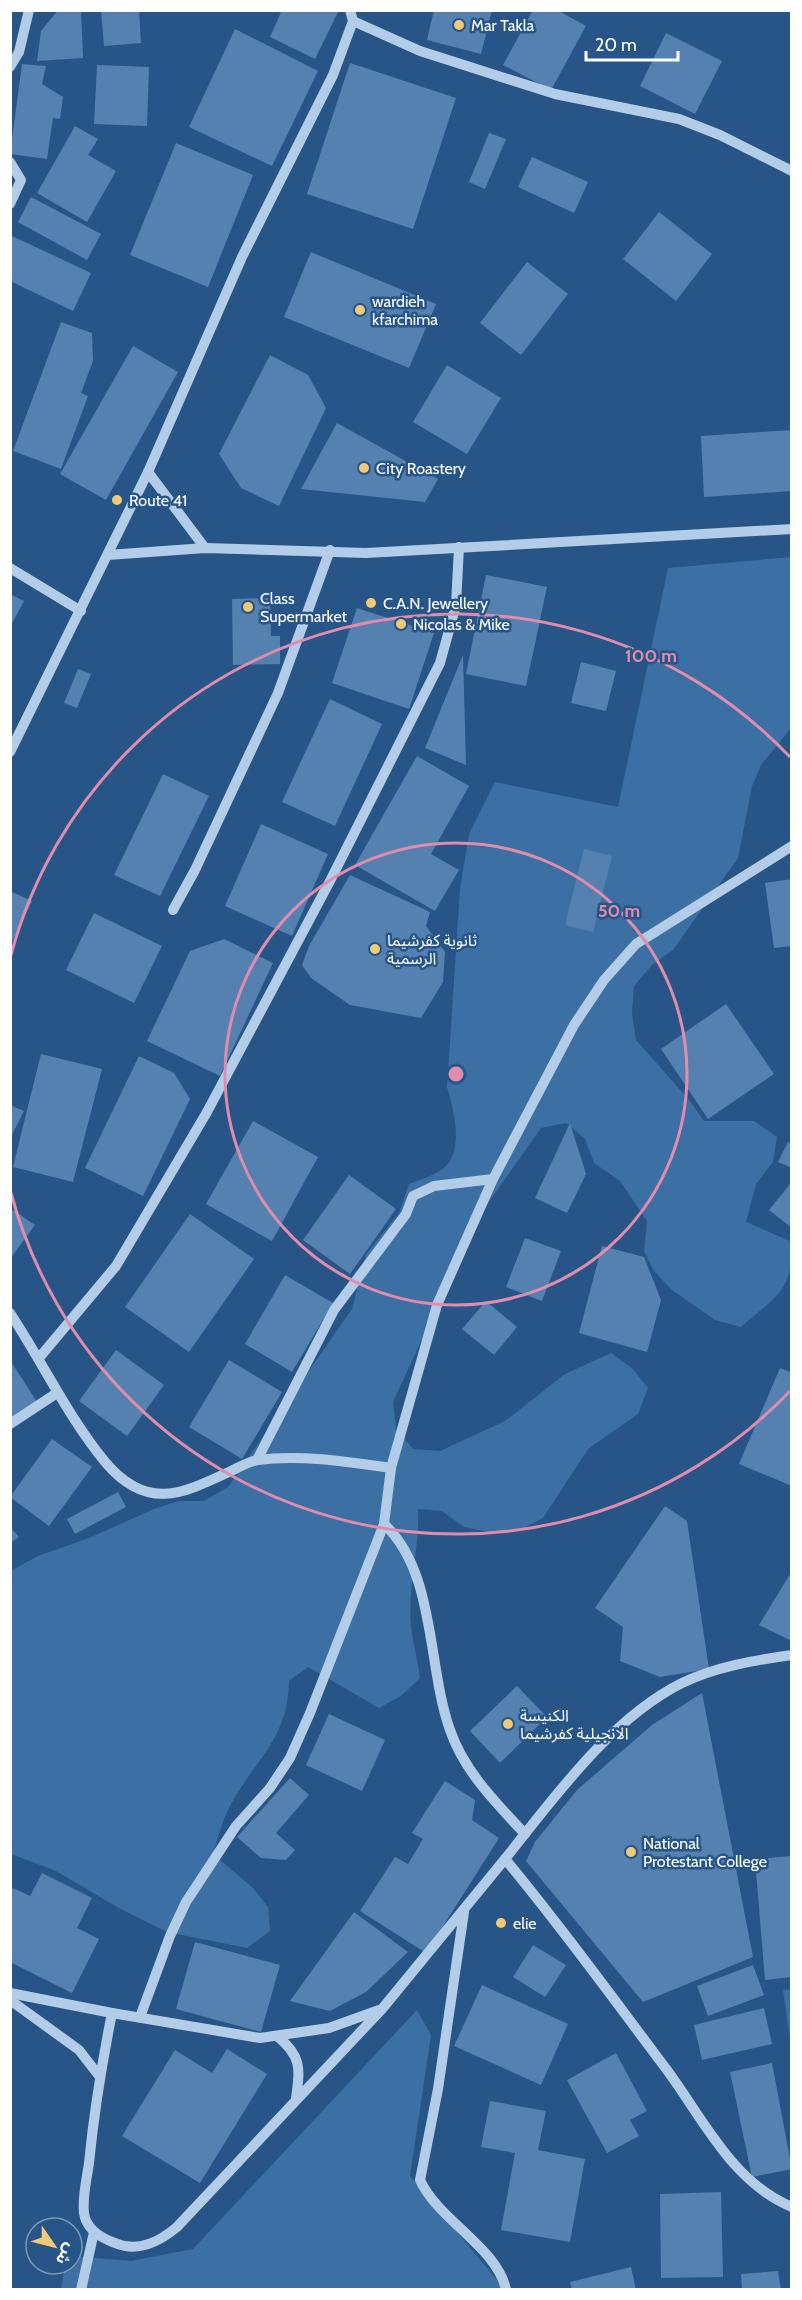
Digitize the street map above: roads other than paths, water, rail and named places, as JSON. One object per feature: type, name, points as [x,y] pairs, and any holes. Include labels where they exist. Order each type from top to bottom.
[{"type":"street","points":[[10,67],[19,52],[29,10]]},
{"type":"street","points":[[10,752],[148,472],[242,257],[333,75],[351,16],[420,51],[555,94],[679,119],[720,135],[792,171]]},
{"type":"street","points":[[10,162],[17,170],[21,180],[10,204]]},
{"type":"street","points":[[148,472],[206,549]]},
{"type":"street","points":[[108,555],[206,549],[330,550],[366,553],[792,529]]},
{"type":"street","points":[[39,1358],[116,1266],[207,1112],[330,881],[440,663],[456,605],[459,547]]},
{"type":"street","points":[[173,910],[195,870],[278,693],[330,550]]},
{"type":"street","points":[[10,568],[81,611]]},
{"type":"street","points":[[140,2017],[170,1936],[186,1902],[236,1826],[270,1788],[290,1758],[384,1524],[391,1468],[437,1305],[493,1179],[574,1024],[604,980],[636,944],[792,846]]},
{"type":"street","points":[[257,1460],[334,1310],[406,1214],[413,1196],[434,1186],[493,1179]]},
{"type":"street","points":[[10,1313],[39,1358],[57,1393],[108,1465],[142,1490],[177,1495],[257,1460],[332,1461],[391,1468]]},
{"type":"street","points":[[10,1424],[57,1393]]},
{"type":"street","points":[[384,1524],[400,1538],[413,1567],[424,1607],[437,1685],[450,1731],[468,1767],[495,1802],[525,1834]]},
{"type":"street","points":[[112,2013],[100,2077],[84,2214],[94,2232],[121,2246],[137,2248],[165,2237],[382,2009],[464,1912],[568,1777],[646,1706],[682,1683],[749,1661],[792,1655]]},
{"type":"street","points":[[505,1859],[667,2069],[736,2168],[758,2189],[792,2207]]},
{"type":"street","points":[[464,1912],[438,2089],[420,2180],[438,2208],[490,2259],[507,2289]]},
{"type":"street","points":[[10,1993],[112,2013],[260,2037],[329,2028],[382,2009]]},
{"type":"street","points":[[10,2000],[79,2050],[100,2077]]},
{"type":"street","points":[[278,2036],[289,2045],[297,2057],[300,2072],[296,2098]]},
{"type":"street","points":[[81,2289],[94,2232]]},
{"type":"place","name":"Mar Takla","points":[[459,25]]},
{"type":"place","name":"wardieh kfarchima","points":[[360,310]]},
{"type":"place","name":"City Roastery","points":[[364,468]]},
{"type":"place","name":"Route 41","points":[[117,500]]},
{"type":"place","name":"C.A.N. Jewellery","points":[[371,603]]},
{"type":"place","name":"Class Supermarket","points":[[248,607]]},
{"type":"place","name":"Nicolas & Mike","points":[[401,624]]},
{"type":"place","name":"ثانوية كفرشيما الرسمية","points":[[375,949]]},
{"type":"place","name":"الكنيسة الانجيلية كفرشيما","points":[[508,1724]]},
{"type":"place","name":"National Protestant College","points":[[631,1852]]},
{"type":"place","name":"elie","points":[[501,1923]]}]
